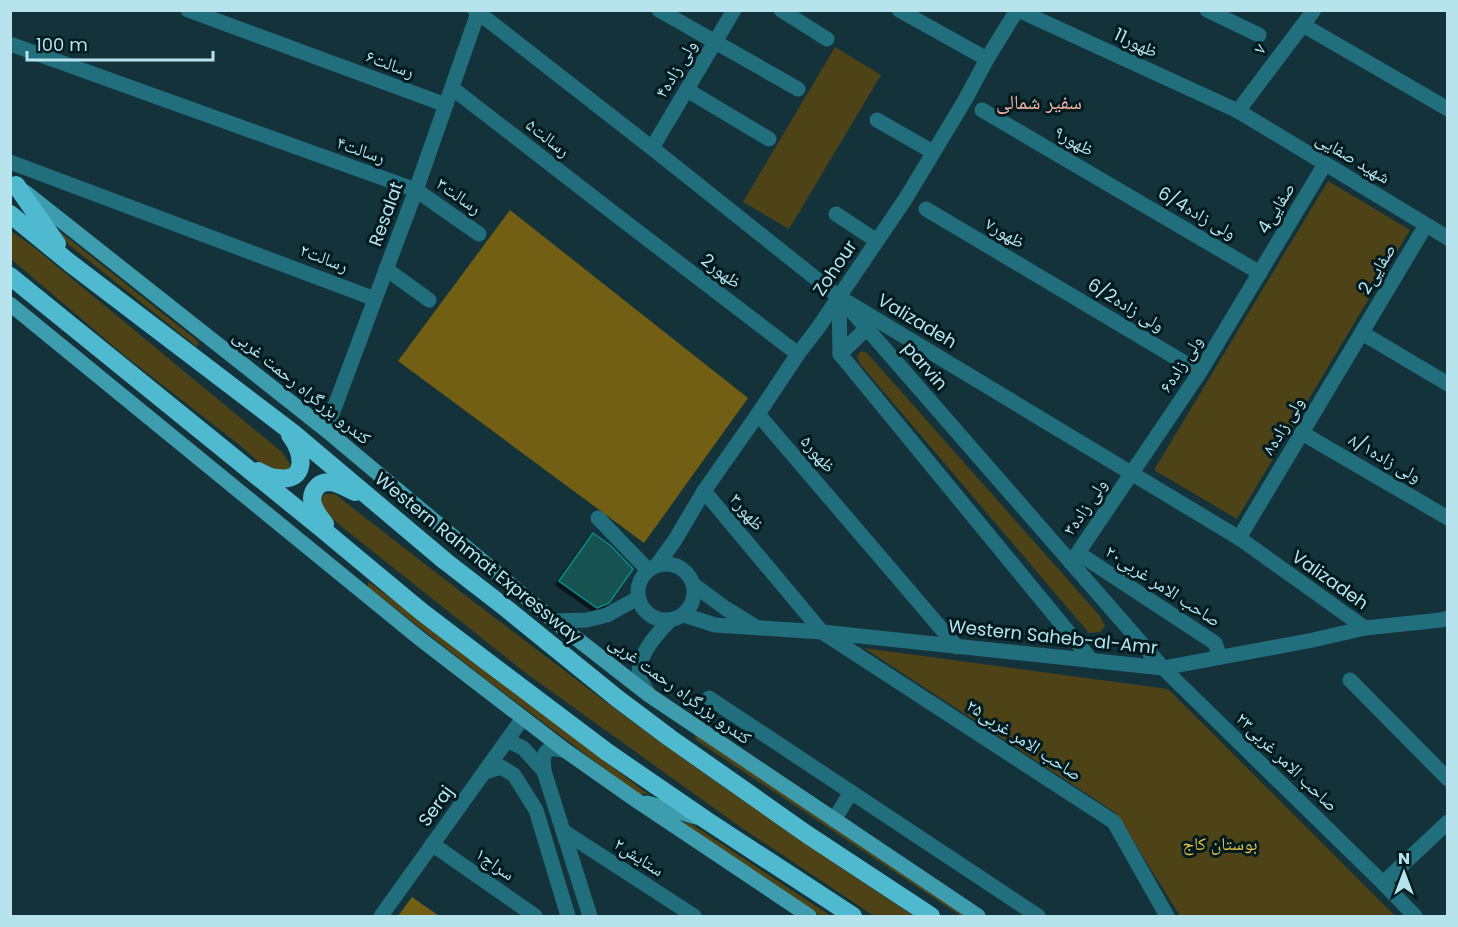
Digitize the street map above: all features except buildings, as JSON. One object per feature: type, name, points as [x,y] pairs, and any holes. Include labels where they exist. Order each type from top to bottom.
[{"type":"highway","points":[[13,183],[70,263]]},
{"type":"highway","name":"Western Rahmat Expressway","points":[[10,214],[70,263],[293,433],[445,561],[618,699],[808,835],[931,916]]},
{"type":"highway","points":[[10,276],[422,612],[581,733],[706,820],[853,916]]},
{"type":"highway","points":[[235,460],[275,478],[291,477],[297,472],[300,468],[301,457],[298,446],[270,416]]},
{"type":"highway","points":[[347,550],[314,509],[312,496],[314,491],[322,483],[334,483],[354,491],[379,506]]},
{"type":"main road","name":"کندرو بزرگراه رحمت غربی","points":[[13,183],[326,430],[554,621],[649,695],[978,916]]},
{"type":"main road","points":[[10,304],[409,631],[566,751],[809,916]]},
{"type":"main road","points":[[633,798],[706,820]]},
{"type":"street","name":"رسالت۶","points":[[189,10],[446,105]]},
{"type":"street","points":[[659,10],[798,89]]},
{"type":"street","name":"ولی زاده۴","points":[[652,148],[734,10]]},
{"type":"street","points":[[781,10],[827,39]]},
{"type":"street","points":[[899,10],[987,59]]},
{"type":"street","name":"Zohour","points":[[653,567],[675,540],[704,491],[906,198],[1017,10]]},
{"type":"street","name":"11ظهور","points":[[1017,10],[1238,111]]},
{"type":"street","points":[[1207,10],[1227,15],[1259,35]]},
{"type":"street","name":"۷","points":[[1238,111],[1314,10]]},
{"type":"street","name":"Resalat","points":[[326,430],[416,189],[477,11]]},
{"type":"street","name":"Valizadeh","points":[[477,11],[839,297],[1239,538],[1365,628]]},
{"type":"street","points":[[1303,25],[1448,109]]},
{"type":"street","name":"رسالت۴","points":[[10,44],[416,189]]},
{"type":"street","name":"رسالت۵","points":[[452,88],[620,218]]},
{"type":"street","points":[[687,90],[769,139]]},
{"type":"street","name":"ظهور۹","points":[[982,110],[1115,188]]},
{"type":"street","name":"شهید صفایی","points":[[1238,111],[1448,238]]},
{"type":"street","points":[[877,120],[933,152]]},
{"type":"street","name":"رسالت۲","points":[[10,162],[375,299]]},
{"type":"street","name":"4صفایی","points":[[1260,273],[1325,164]]},
{"type":"street","name":"6/4ولی زاده","points":[[1115,188],[1260,273]]},
{"type":"street","name":"رسالت۳","points":[[416,189],[479,234]]},
{"type":"street","name":"ظهور۷","points":[[926,209],[1063,290]]},
{"type":"street","points":[[836,214],[877,241]]},
{"type":"street","name":"2ظهور","points":[[620,218],[798,354]]},
{"type":"street","name":"2صفایی","points":[[1362,333],[1426,225]]},
{"type":"street","points":[[386,269],[429,300]]},
{"type":"street","name":"ولی زاده۶","points":[[1132,474],[1200,372],[1260,273]]},
{"type":"street","name":"6/2ولی زاده","points":[[1063,290],[1200,372]]},
{"type":"street","points":[[839,297],[840,354],[1092,661]]},
{"type":"street","name":"parvin","points":[[839,297],[1074,558],[1163,668]]},
{"type":"street","points":[[840,354],[867,328]]},
{"type":"street","points":[[1362,333],[1448,384]]},
{"type":"street","name":"ولی زاده۸","points":[[1239,538],[1362,333]]},
{"type":"street","name":"ظهور۵","points":[[758,414],[957,646]]},
{"type":"street","name":"ولی زاده۸/۱","points":[[1302,433],[1448,518]]},
{"type":"street","name":"ولی زاده۳","points":[[1074,558],[1132,474]]},
{"type":"street","name":"ظهور۳","points":[[704,491],[822,632]]},
{"type":"street","points":[[598,518],[653,567]]},
{"type":"street","points":[[649,695],[639,675],[643,658],[656,636],[690,609],[695,593],[675,540]]},
{"type":"street","name":"صاحب الامر غربی۲۰","points":[[1074,558],[1215,643],[1220,657]]},
{"type":"street","points":[[677,618],[659,620],[642,607],[638,598],[638,587],[642,578],[653,567],[668,564],[678,566],[725,608],[759,629]]},
{"type":"street","points":[[554,621],[587,620],[607,615],[638,598]]},
{"type":"street","name":"Western Saheb-al-Amr","points":[[677,618],[715,625],[822,632],[1163,668],[1365,628],[1445,622]]},
{"type":"street","name":"صاحب الامر غربی۲۵","points":[[822,632],[1114,822],[1167,916]]},
{"type":"street","name":"صاحب الامر غربی۲۳","points":[[1163,668],[1415,916]]},
{"type":"street","points":[[1350,680],[1448,779]]},
{"type":"street","points":[[709,698],[1038,916]]},
{"type":"street","name":"Seraj","points":[[381,916],[523,718]]},
{"type":"street","points":[[507,740],[523,748],[544,771]]},
{"type":"street","points":[[566,751],[549,748],[543,760],[544,771],[590,916]]},
{"type":"street","points":[[485,772],[501,767],[514,775],[536,810],[568,916]]},
{"type":"street","points":[[834,820],[851,792]]},
{"type":"street","points":[[536,810],[554,805]]},
{"type":"street","points":[[1383,883],[1448,822]]},
{"type":"street","name":"ستایش۲","points":[[563,831],[694,916]]},
{"type":"street","name":"سراج۱","points":[[432,844],[535,916]]},
{"type":"green space","points":[[835,47],[881,75],[789,229],[743,202]]},
{"type":"green space","points":[[1328,181],[1410,230],[1237,519],[1154,470]]},
{"type":"green space","points":[[10,230],[35,248],[283,453],[291,466],[287,471],[267,469],[125,356],[11,259]]},
{"type":"green space","points":[[58,230],[199,342],[197,347],[69,245]]},
{"type":"green space","points":[[861,351],[867,353],[1100,616],[1105,626],[1100,632],[1089,633],[860,364],[857,356]]},
{"type":"green space","points":[[324,494],[335,494],[484,610],[703,773],[914,916],[874,916],[739,826],[527,674],[342,527],[322,509],[320,501]]},
{"type":"green space","points":[[368,581],[648,794],[638,794],[484,678],[368,587]]},
{"type":"green space","name":"بوستان کاج","points":[[864,648],[1168,689],[1395,916],[1180,916],[1116,813]]},
{"type":"green space","points":[[694,734],[969,916],[961,916],[696,740]]},
{"type":"green space","points":[[678,822],[690,823],[831,916],[820,916]]},
{"type":"shaded area","points":[[510,210],[748,398],[644,543],[398,361]]},
{"type":"shaded area","points":[[412,897],[439,916],[398,916]]},
{"type":"district","name":"سفیر شمالی","points":[[1039,102]]}]
